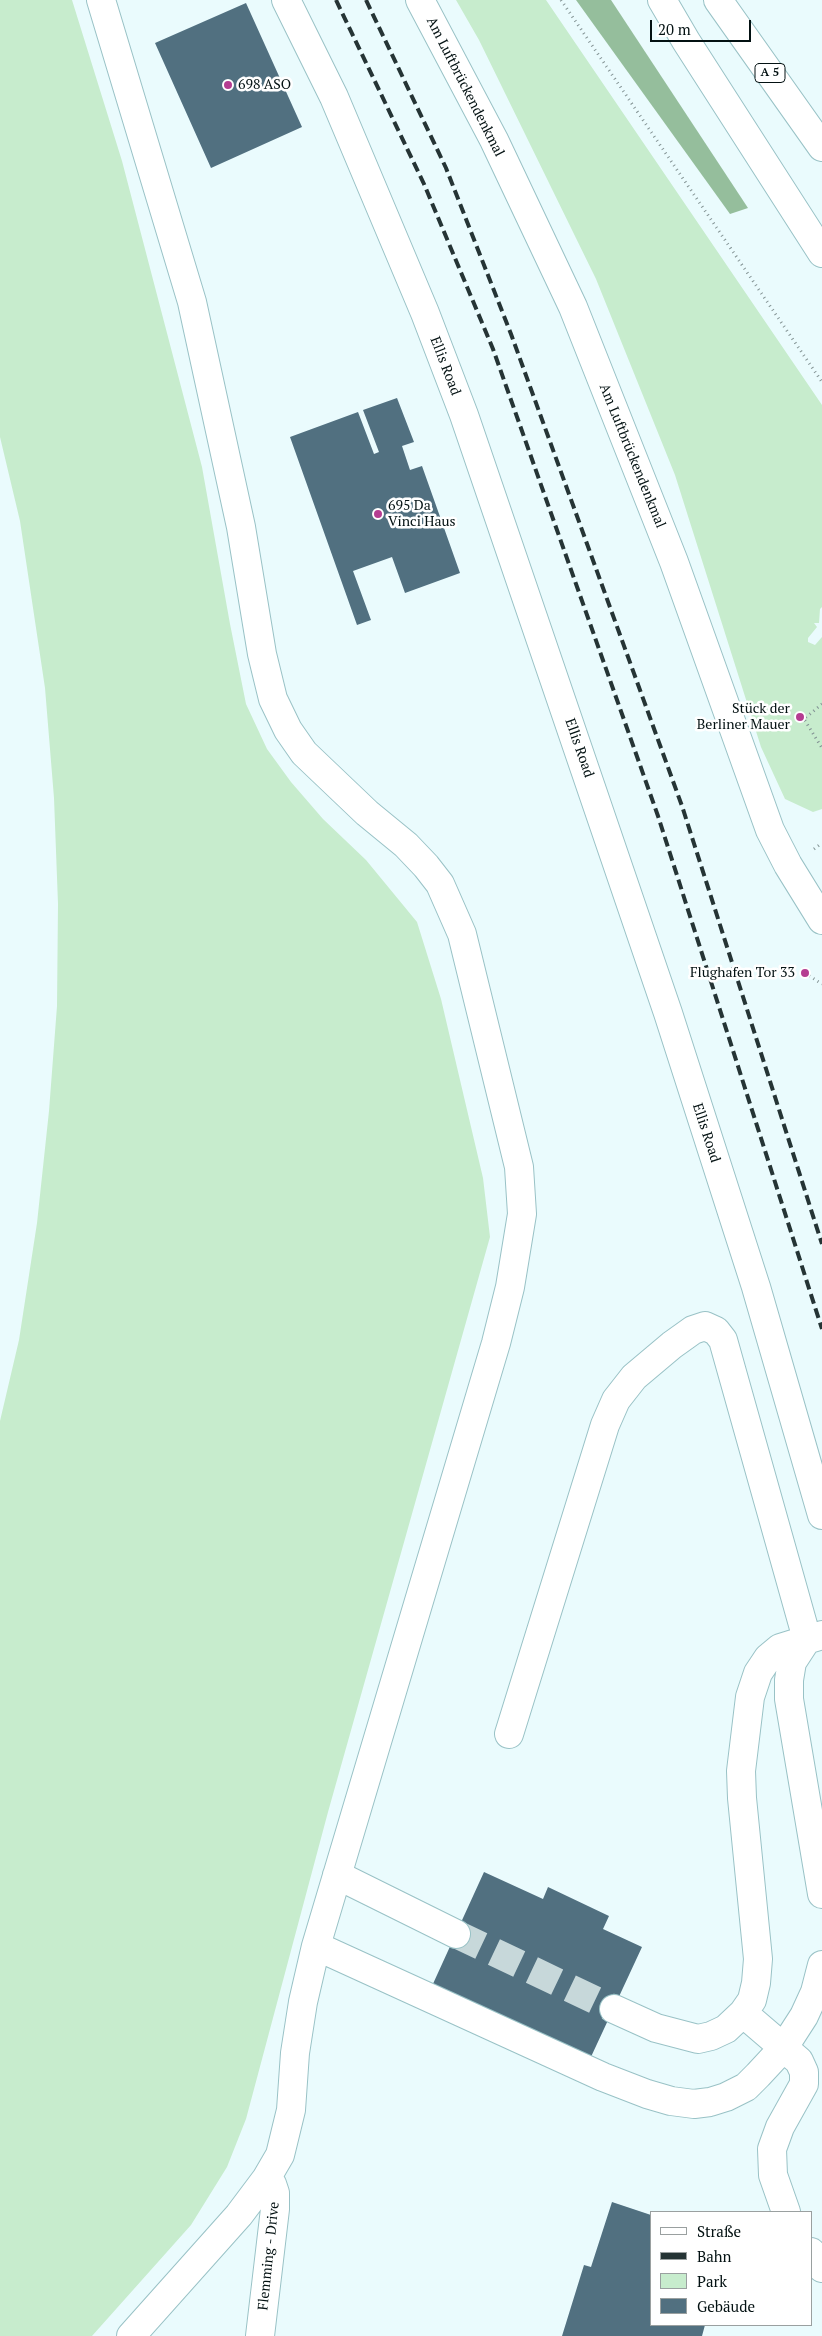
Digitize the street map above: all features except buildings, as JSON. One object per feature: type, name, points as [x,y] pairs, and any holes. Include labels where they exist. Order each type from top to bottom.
[{"type":"main road","points":[[101,0],[192,302],[241,527],[262,654],[273,699],[288,730],[304,753],[367,813],[406,845],[440,884],[462,934],[519,1167],[522,1214],[510,1287],[496,1342],[316,1946],[301,2011],[295,2053],[291,2110],[280,2155],[266,2179],[239,2215],[131,2336]]},
{"type":"main road","name":"Ellis Road","points":[[286,0],[338,106],[424,313],[468,425],[668,1013],[756,1287],[822,1515]]},
{"type":"main road","name":"Am Luftbrückendenkmal","points":[[420,0],[494,140],[572,306],[674,562],[770,830],[788,865],[822,920]]},
{"type":"main road","points":[[662,0],[686,41],[822,253]]},
{"type":"main road","name":"A 5","points":[[718,0],[822,147]]},
{"type":"main road","points":[[509,1734],[605,1425],[616,1400],[634,1377],[672,1345],[693,1330],[705,1326],[716,1331],[723,1340],[814,1637]]},
{"type":"main road","points":[[814,1637],[792,1662],[788,1680],[789,1699],[822,1894]]},
{"type":"main road","points":[[614,2009],[656,2028],[698,2039],[726,2030],[743,2013],[752,2000],[758,1959],[742,1798],[743,1745],[750,1697],[758,1673],[768,1658],[780,1648],[814,1637]]},
{"type":"main road","points":[[337,1875],[456,1934]]},
{"type":"main road","points":[[316,1946],[603,2077],[671,2101],[694,2104],[726,2097],[746,2087],[784,2047],[804,2016],[815,1992],[822,1965]]},
{"type":"main road","points":[[743,2013],[799,2061],[804,2072],[804,2084],[780,2127],[772,2149],[773,2175],[786,2211]]},
{"type":"main road","name":"Flemming - Drive","points":[[260,2336],[275,2209],[275,2193],[272,2184],[266,2179]]},
{"type":"main road","points":[[812,2253],[822,2268]]},
{"type":"path","points":[[561,0],[822,382]]},
{"type":"path","points":[[822,704],[804,720],[822,748]]},
{"type":"path","points":[[805,973],[822,984]]},
{"type":"green space","points":[[0,0],[72,0],[122,161],[202,467],[246,704],[267,749],[291,782],[323,819],[366,860],[417,922],[441,999],[483,1178],[490,1237],[328,1812],[246,2119],[227,2167],[191,2225],[92,2336],[0,2336],[0,1421],[19,1340],[37,1223],[49,1111],[57,1006],[58,904],[54,798],[45,688],[20,521],[0,437]]},
{"type":"green space","points":[[456,0],[546,0],[822,405],[822,607],[820,609],[819,623],[814,623],[817,627],[808,638],[808,642],[815,645],[822,637],[822,809],[813,812],[785,799],[761,747],[675,475],[596,279],[479,40]]},
{"type":"green space","points":[[576,0],[611,0],[748,208],[730,214]]},
{"type":"tunnel","points":[[456,1934],[614,2009]]},
{"type":"railway","points":[[336,0],[424,184],[493,349],[658,816],[822,1329]]},
{"type":"railway","points":[[366,0],[446,168],[511,334],[682,806],[822,1244]]},
{"type":"place","name":"698 ASO","points":[[228,85]]},
{"type":"place","name":"695 Da Vinci Haus","points":[[378,514]]},
{"type":"place","name":"Stück der Berliner Mauer","points":[[800,717]]},
{"type":"place","name":"Flughafen Tor 33","points":[[805,973]]}]
